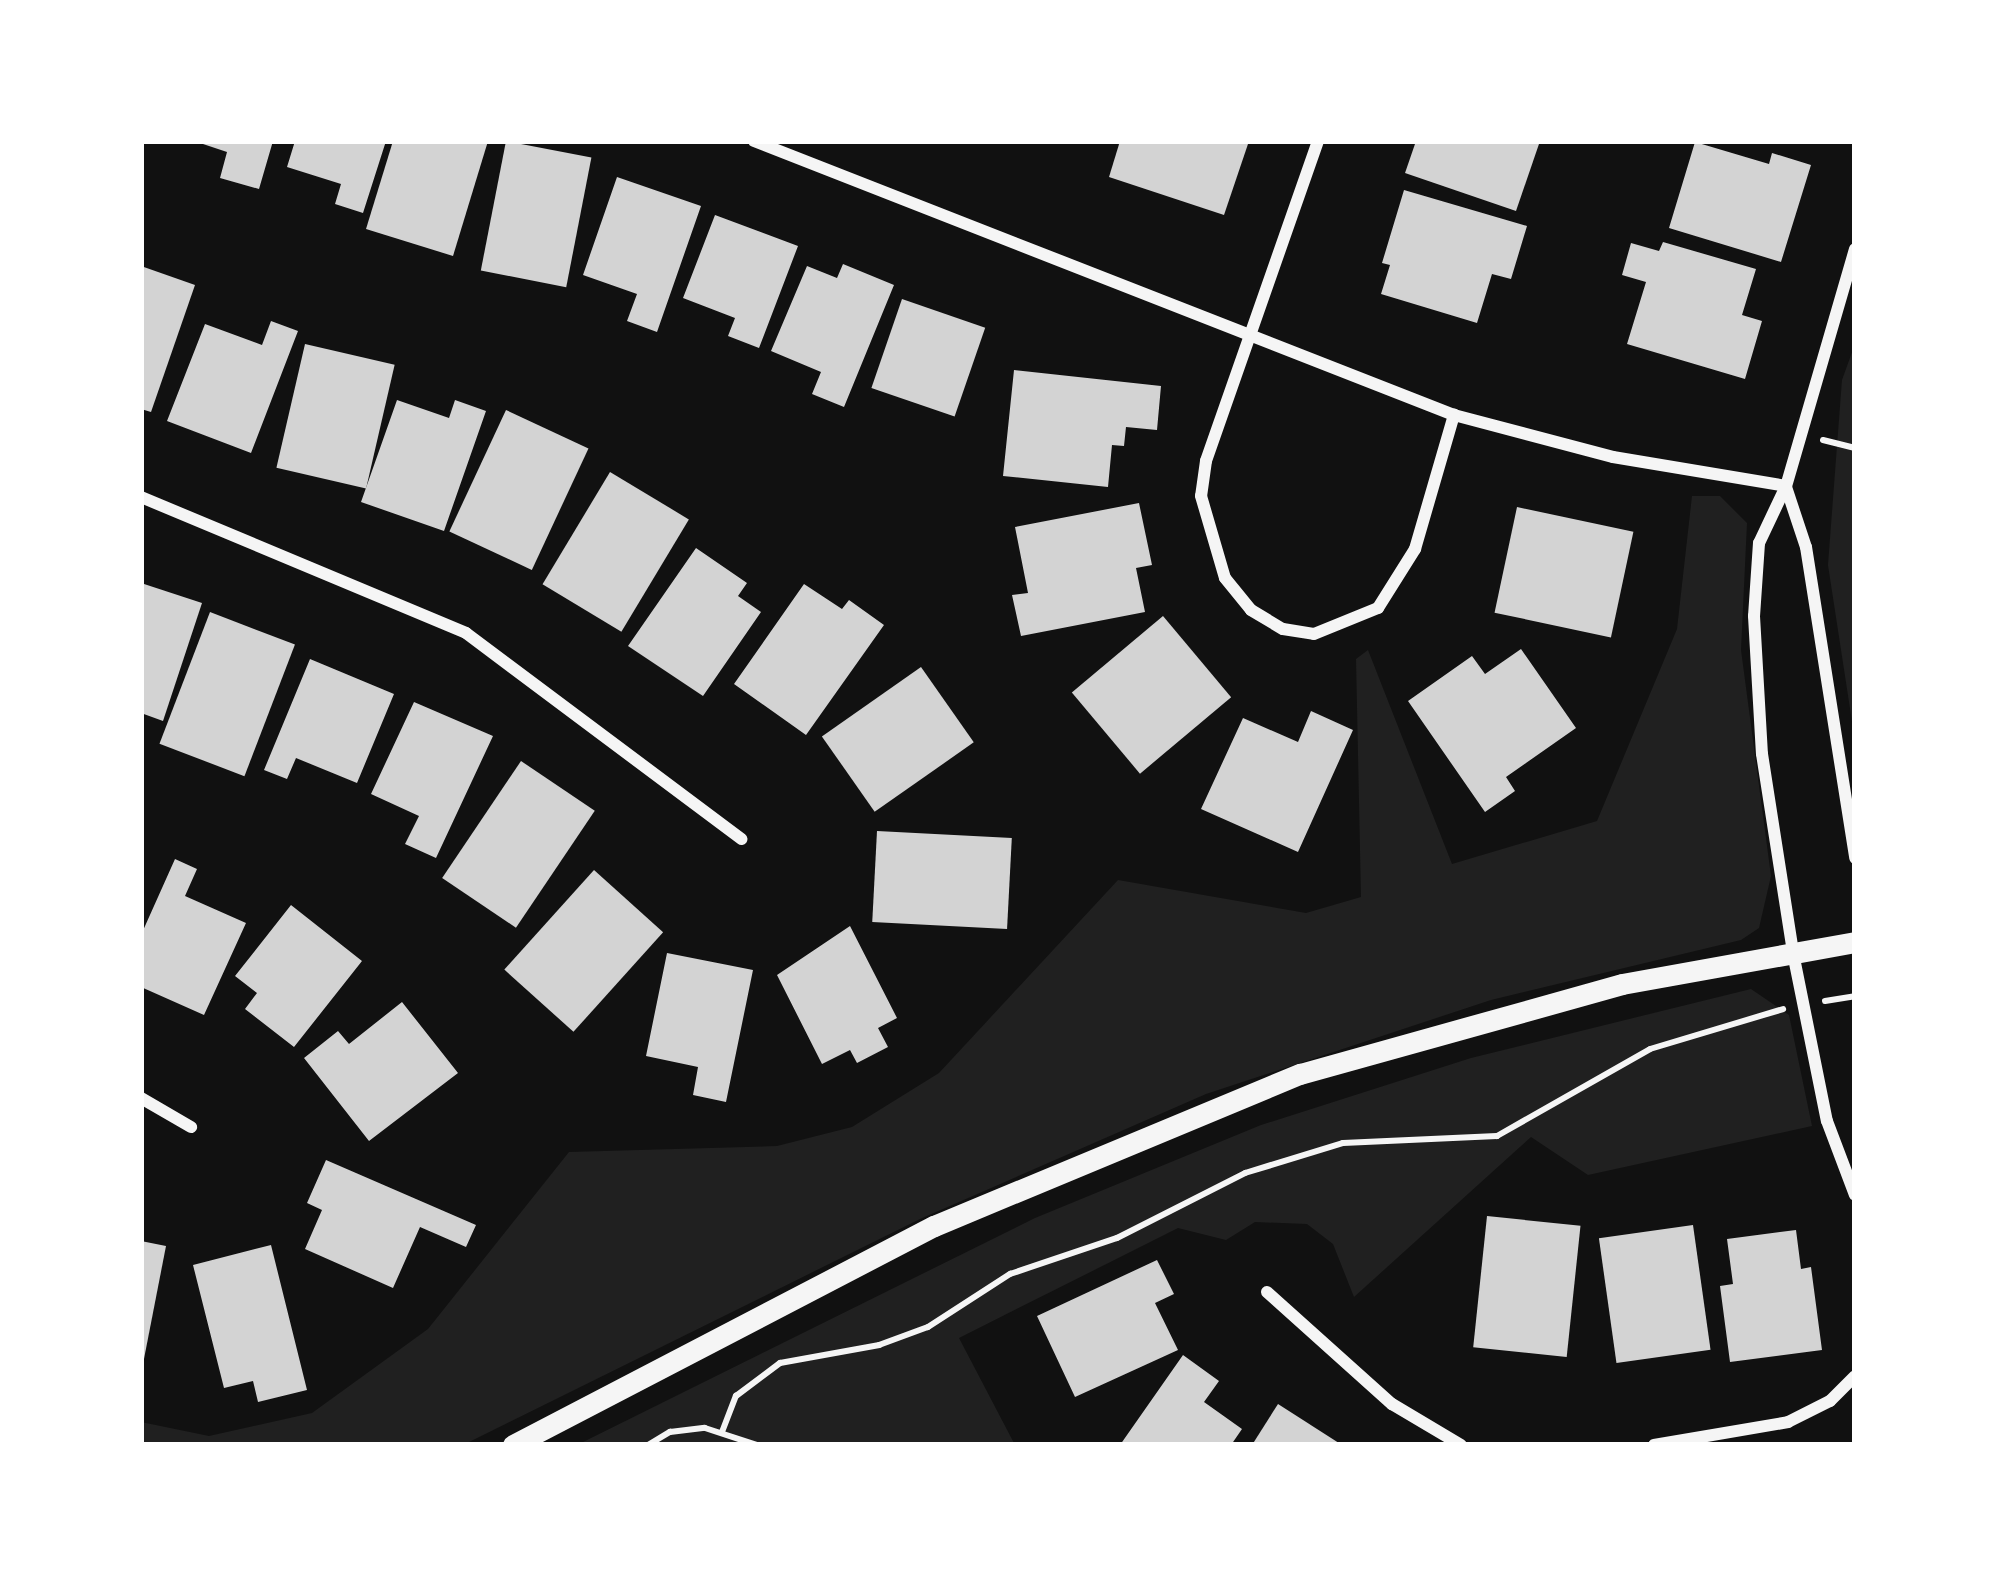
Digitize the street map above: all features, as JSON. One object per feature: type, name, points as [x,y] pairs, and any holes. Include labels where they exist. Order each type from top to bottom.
[{"type":"street","points":[[754,141],[1253,341],[1454,415],[1613,457],[1786,486]]},
{"type":"street","points":[[1318,141],[1253,341],[1206,461],[1201,496],[1225,578],[1251,610],[1282,629],[1314,634],[1348,627],[1402,582],[1454,415]]},
{"type":"street","points":[[1855,249],[1786,486],[1759,543],[1754,616],[1762,754],[1793,953],[1827,1121],[1855,1196]]},
{"type":"street","points":[[1786,486],[1806,547],[1855,858]]},
{"type":"street","points":[[141,497],[466,633],[741,839]]},
{"type":"street","points":[[513,1445],[934,1226],[1300,1074],[1622,984],[1855,942]]},
{"type":"street","points":[[141,1098],[191,1127]]},
{"type":"street","points":[[1267,1292],[1392,1404],[1461,1445]]},
{"type":"street","points":[[1654,1445],[1788,1422],[1831,1402],[1855,1376]]},
{"type":"path","points":[[722,1432],[736,1396],[780,1363],[879,1346],[928,1327],[1010,1274],[1117,1238],[1245,1173],[1343,1143],[1497,1136],[1650,1049],[1741,1016],[1855,996]]},
{"type":"path","points":[[649,1445],[670,1432],[722,1432],[757,1445]]},
{"type":"shaded area","points":[[1855,344],[1855,741],[1828,565],[1842,380]]},
{"type":"shaded area","points":[[1692,496],[1720,496],[1747,523],[1741,650],[1771,876],[1759,928],[1741,940],[1491,1000],[1206,1094],[920,1219],[463,1445],[141,1445],[141,1422],[209,1436],[312,1413],[428,1329],[569,1152],[777,1146],[852,1127],[939,1073],[1118,880],[1306,913],[1361,897],[1356,659],[1368,650],[1452,864],[1597,821],[1677,629]]},
{"type":"shaded area","points":[[1751,989],[1789,1015],[1812,1126],[1588,1175],[1531,1137],[1354,1297],[1333,1244],[1307,1224],[1255,1222],[1226,1240],[1178,1228],[959,1338],[1015,1445],[577,1445],[1035,1218],[1261,1125],[1471,1058]]},
{"type":"building","points":[[194,141],[273,141],[259,189],[220,178],[227,152]]},
{"type":"building","points":[[295,141],[386,141],[363,213],[335,204],[341,184],[287,167]]},
{"type":"building","points":[[393,141],[488,141],[453,256],[366,229]]},
{"type":"building","points":[[506,141],[591,158],[566,287],[481,271]]},
{"type":"building","points":[[1120,141],[1249,141],[1224,215],[1109,177]]},
{"type":"building","points":[[1416,141],[1540,141],[1516,211],[1405,173]]},
{"type":"building","points":[[1695,142],[1769,164],[1772,153],[1811,165],[1781,262],[1669,228]]},
{"type":"building","points":[[617,177],[701,206],[657,332],[627,321],[637,294],[583,275]]},
{"type":"building","points":[[1404,190],[1527,226],[1511,279],[1492,274],[1477,323],[1381,294],[1390,265],[1382,263]]},
{"type":"building","points":[[715,215],[798,246],[759,348],[728,336],[735,318],[683,298]]},
{"type":"building","points":[[1663,242],[1756,269],[1742,315],[1762,321],[1745,379],[1627,344],[1646,282],[1622,275],[1631,243],[1659,251]]},
{"type":"building","points":[[843,264],[894,285],[844,407],[812,394],[821,372],[771,351],[807,266],[837,278]]},
{"type":"building","points":[[141,266],[195,285],[151,412],[141,409]]},
{"type":"building","points":[[902,299],[985,328],[955,417],[871,388]]},
{"type":"building","points":[[271,321],[298,331],[251,453],[167,421],[205,324],[262,345]]},
{"type":"building","points":[[305,344],[395,365],[366,488],[276,468]]},
{"type":"building","points":[[1014,370],[1161,386],[1157,430],[1126,427],[1124,446],[1112,445],[1108,487],[1003,476]]},
{"type":"building","points":[[397,400],[449,418],[455,400],[486,411],[444,531],[361,502]]},
{"type":"building","points":[[506,410],[588,448],[532,570],[449,531]]},
{"type":"building","points":[[610,472],[689,519],[621,632],[543,584]]},
{"type":"building","points":[[1139,503],[1152,565],[1136,568],[1145,612],[1021,636],[1012,595],[1028,593],[1015,527]]},
{"type":"building","points":[[1517,507],[1633,532],[1611,637],[1495,613]]},
{"type":"building","points":[[696,548],[747,583],[738,596],[761,612],[703,696],[628,646]]},
{"type":"building","points":[[141,583],[202,603],[163,721],[141,713]]},
{"type":"building","points":[[804,584],[842,609],[849,600],[884,625],[806,735],[734,684]]},
{"type":"building","points":[[210,612],[295,645],[244,776],[159,744]]},
{"type":"building","points":[[1163,616],[1231,697],[1140,774],[1072,692]]},
{"type":"building","points":[[1521,649],[1576,728],[1506,777],[1515,791],[1485,812],[1408,701],[1472,656],[1485,674]]},
{"type":"building","points":[[310,659],[394,694],[357,783],[296,758],[287,779],[264,770]]},
{"type":"building","points":[[921,667],[974,742],[875,812],[822,736]]},
{"type":"building","points":[[414,702],[493,736],[436,858],[405,844],[419,816],[371,794]]},
{"type":"building","points":[[1311,711],[1353,730],[1298,852],[1201,809],[1243,718],[1298,742]]},
{"type":"building","points":[[521,761],[595,811],[516,928],[442,878]]},
{"type":"building","points":[[877,831],[1012,838],[1007,929],[872,922]]},
{"type":"building","points":[[175,859],[197,869],[185,896],[246,923],[204,1015],[141,987],[141,935]]},
{"type":"building","points":[[594,870],[663,932],[573,1032],[504,970]]},
{"type":"building","points":[[291,905],[362,961],[294,1047],[245,1009],[257,993],[235,976]]},
{"type":"building","points":[[850,926],[897,1018],[878,1028],[888,1047],[857,1063],[850,1050],[822,1064],[777,975]]},
{"type":"building","points":[[667,953],[753,970],[726,1102],[693,1095],[698,1067],[646,1056]]},
{"type":"building","points":[[402,1002],[458,1073],[369,1141],[304,1058],[338,1031],[349,1044]]},
{"type":"building","points":[[326,1160],[476,1225],[466,1247],[420,1227],[393,1288],[305,1249],[322,1210],[307,1203]]},
{"type":"building","points":[[1487,1216],[1580,1226],[1567,1357],[1473,1347]]},
{"type":"building","points":[[1693,1225],[1711,1350],[1616,1363],[1599,1238]]},
{"type":"building","points":[[1796,1230],[1801,1269],[1811,1267],[1822,1350],[1730,1362],[1720,1286],[1733,1284],[1727,1239]]},
{"type":"building","points":[[141,1241],[166,1246],[143,1364],[141,1363]]},
{"type":"building","points":[[271,1245],[307,1390],[258,1402],[253,1381],[224,1388],[193,1265]]},
{"type":"building","points":[[1157,1260],[1174,1294],[1155,1303],[1178,1350],[1075,1397],[1037,1316]]},
{"type":"building","points":[[1183,1355],[1219,1381],[1204,1402],[1242,1429],[1231,1445],[1120,1445]]},
{"type":"building","points":[[1278,1404],[1342,1445],[1252,1445]]}]
